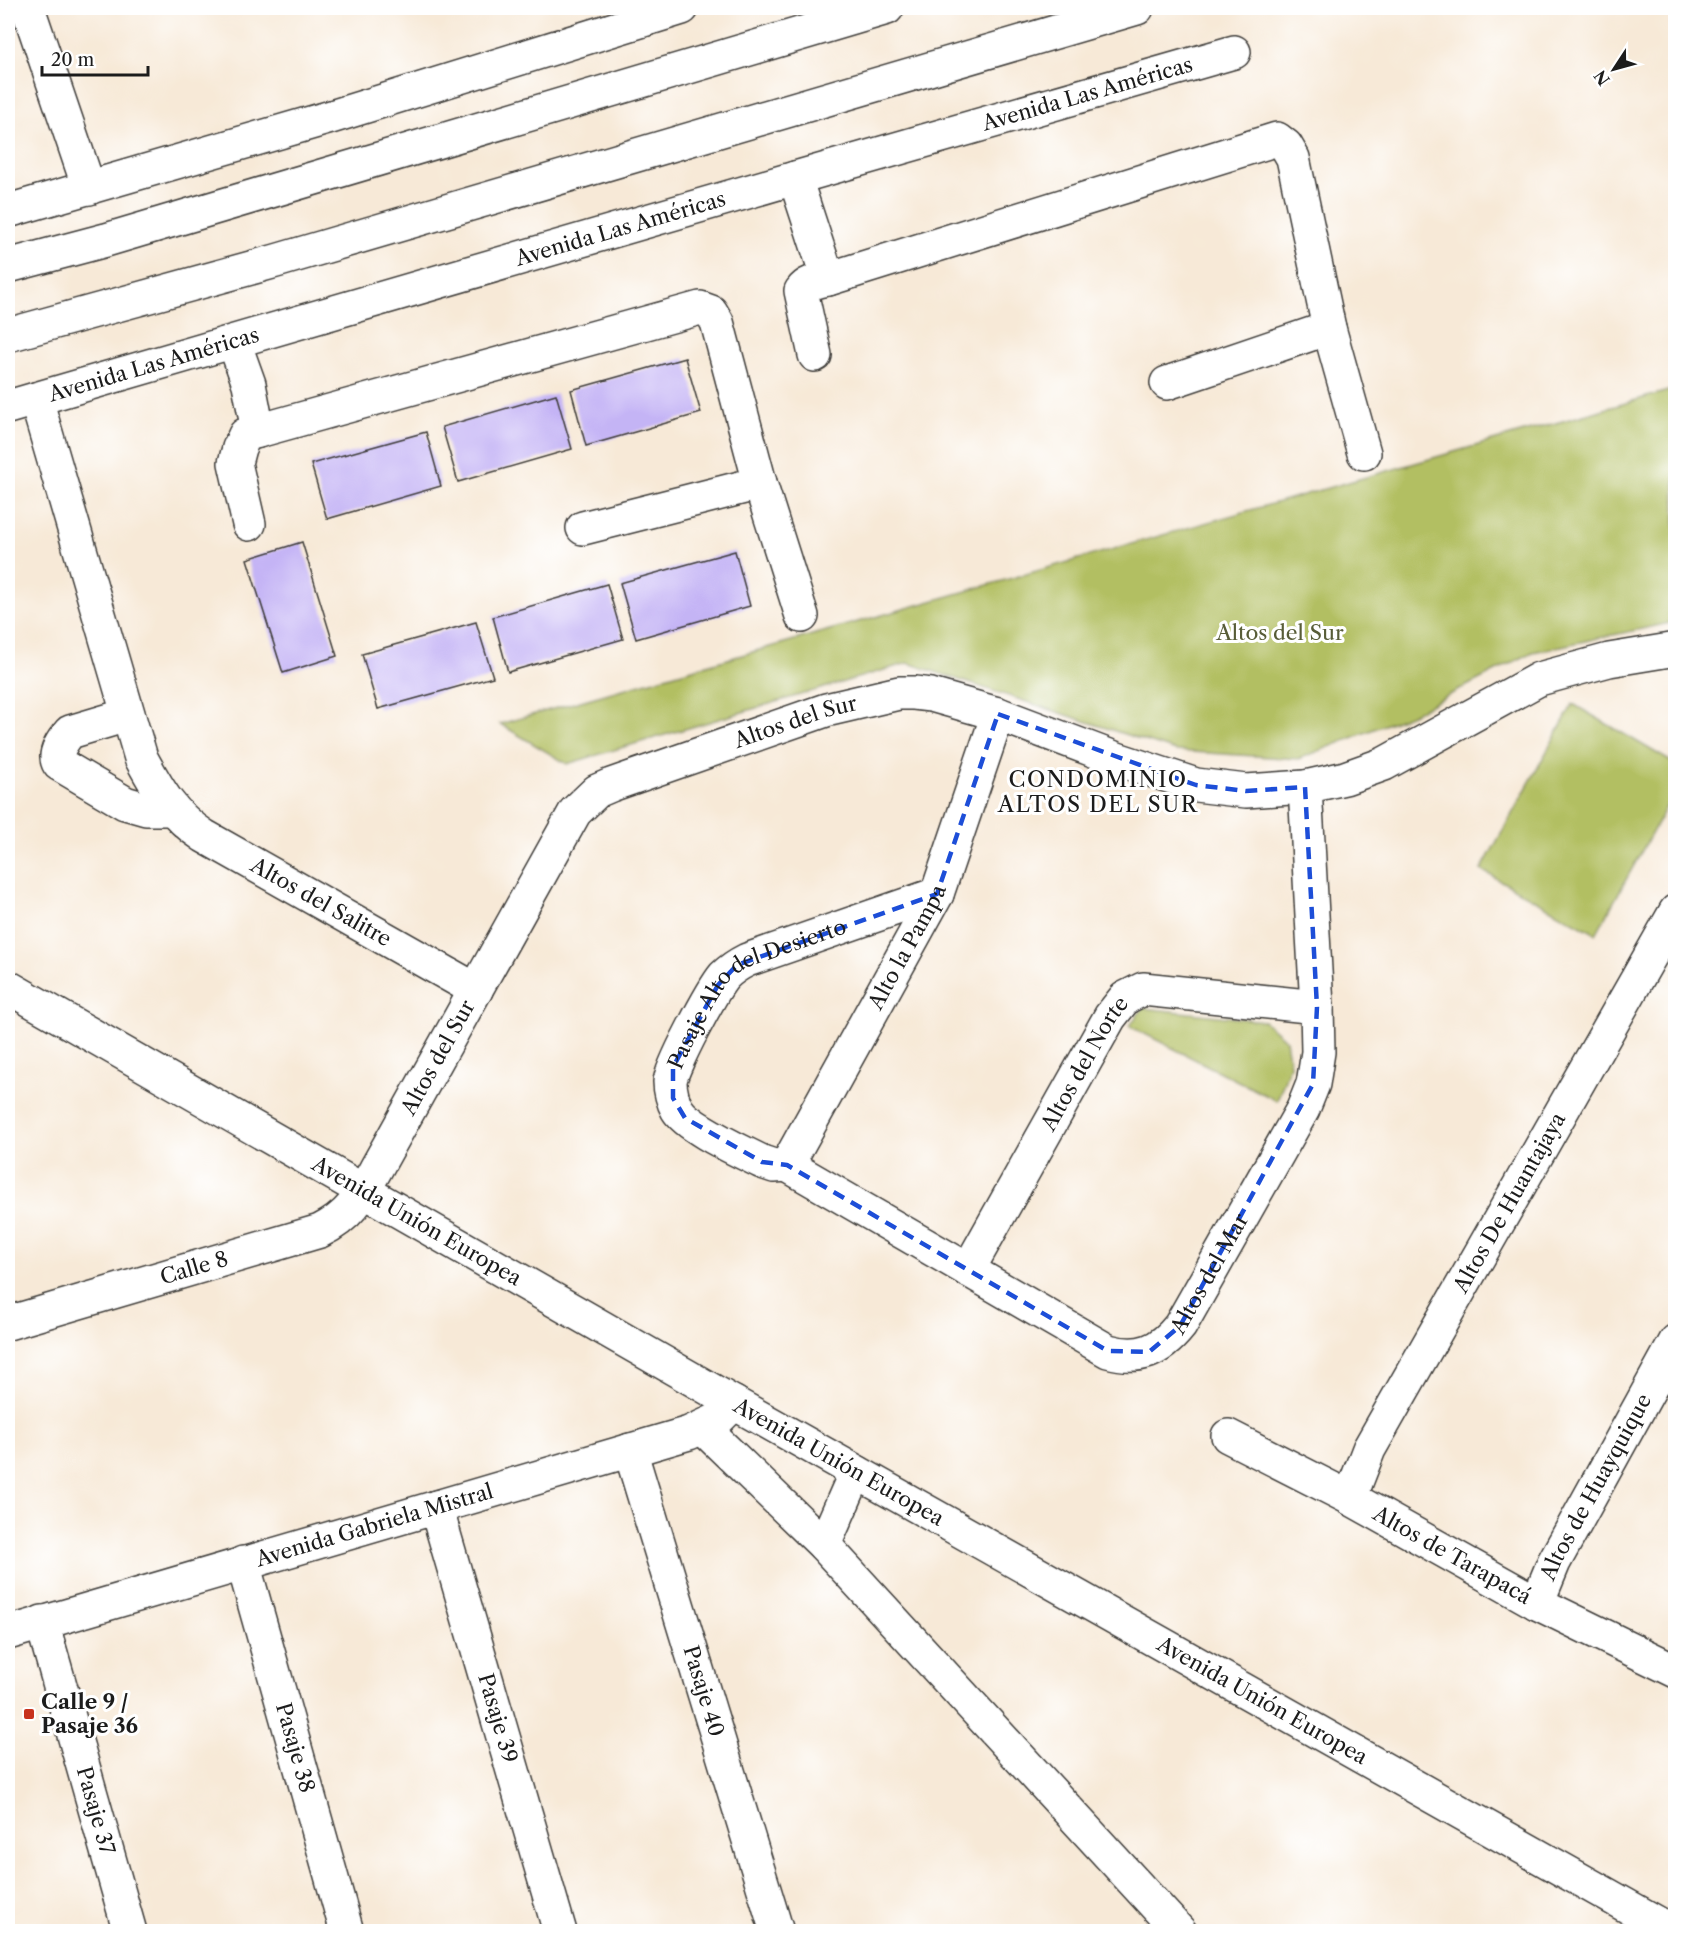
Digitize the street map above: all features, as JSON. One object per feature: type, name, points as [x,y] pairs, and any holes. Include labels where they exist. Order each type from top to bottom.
[{"type":"street","points":[[28,8],[89,188]]},
{"type":"street","points":[[8,211],[342,114],[682,8]]},
{"type":"street","points":[[8,266],[106,240],[887,8]]},
{"type":"street","points":[[8,335],[276,261],[1137,8]]},
{"type":"street","name":"Avenida Las Américas","points":[[22,403],[1234,52]]},
{"type":"street","points":[[815,355],[801,291],[804,286],[1276,139],[1286,146],[1293,158],[1329,328],[1364,453]]},
{"type":"street","points":[[795,178],[828,279]]},
{"type":"street","points":[[249,524],[235,463],[245,435],[700,308],[711,312],[717,322],[760,483],[802,616]]},
{"type":"street","points":[[1167,383],[1329,328]]},
{"type":"street","points":[[234,342],[249,384],[258,432]]},
{"type":"street","name":"Altos del Salitre","points":[[22,403],[141,758],[171,809],[204,836],[476,990]]},
{"type":"street","points":[[583,528],[760,483]]},
{"type":"street","name":"Altos del Sur","points":[[363,1191],[575,812],[597,791],[611,784],[826,710],[899,693],[931,695],[998,714],[1117,759],[1196,785],[1246,791],[1305,787],[1346,778],[1384,764],[1539,679],[1609,660],[1676,650]]},
{"type":"street","name":"Alto la Pampa","points":[[787,1165],[937,894],[998,714]]},
{"type":"street","points":[[127,715],[70,732],[57,755],[57,760],[59,764],[125,803],[146,808],[171,809]]},
{"type":"street","name":"Altos del Mar","points":[[787,1165],[1108,1351],[1118,1354],[1139,1353],[1160,1346],[1180,1326],[1303,1109],[1313,1084],[1316,1068],[1317,1007],[1305,787]]},
{"type":"street","name":"Pasaje Alto del Desierto","points":[[787,1165],[774,1166],[762,1162],[694,1125],[677,1109],[670,1082],[674,1067],[717,986],[729,971],[747,960],[937,894]]},
{"type":"street","name":"Altos De Huantajaya","points":[[1350,1498],[1369,1449],[1676,911]]},
{"type":"street","name":"Avenida Unión Europea","points":[[8,987],[734,1403],[1673,1932]]},
{"type":"street","name":"Altos del Norte","points":[[968,1269],[1110,1017],[1125,999],[1143,989],[1317,1007]]},
{"type":"street","name":"Calle 8","points":[[8,1323],[320,1230],[333,1224],[347,1213],[363,1191]]},
{"type":"street","name":"Altos de Huayquique","points":[[1537,1603],[1554,1562],[1676,1341]]},
{"type":"street","name":"Avenida Gabriela Mistral","points":[[8,1633],[703,1428],[717,1420],[734,1403]]},
{"type":"street","points":[[703,1428],[824,1545],[1180,1932]]},
{"type":"street","name":"Altos de Tarapacá","points":[[1228,1436],[1350,1498],[1537,1603],[1676,1671]]},
{"type":"street","name":"Pasaje 40","points":[[630,1450],[777,1932]]},
{"type":"street","points":[[824,1545],[856,1472]]},
{"type":"street","name":"Pasaje 39","points":[[436,1507],[560,1932]]},
{"type":"street","name":"Pasaje 38","points":[[243,1563],[347,1932]]},
{"type":"street","name":"Pasaje 37","points":[[42,1622],[130,1932]]},
{"type":"highlighted area","points":[[998,714],[1196,785],[1246,791],[1305,787],[1317,1007],[1313,1084],[1180,1326],[1149,1352],[1108,1351],[787,1165],[762,1162],[685,1118],[673,1098],[673,1067],[718,985],[737,965],[937,894]]},
{"type":"green space","name":"Altos del Sur","points":[[1675,389],[1675,622],[1533,652],[1412,714],[1299,759],[1176,751],[908,663],[567,764],[500,724]]},
{"type":"green space","points":[[1573,704],[1675,764],[1675,791],[1596,934],[1481,870]]},
{"type":"green space","points":[[1143,1008],[1264,1021],[1286,1040],[1290,1065],[1277,1101],[1129,1026]]},
{"type":"building","points":[[685,358],[701,413],[586,446],[571,390]]},
{"type":"building","points":[[556,394],[572,449],[458,482],[442,427]]},
{"type":"building","points":[[426,432],[441,486],[327,519],[311,464]]},
{"type":"building","points":[[302,542],[337,656],[283,673],[247,559]]},
{"type":"building","points":[[735,551],[750,606],[636,639],[620,583]]},
{"type":"building","points":[[607,584],[623,639],[508,672],[493,617]]},
{"type":"building","points":[[476,622],[493,677],[378,709],[362,654]]},
{"type":"place","name":"Calle 9 / Pasaje 36","points":[[29,1714]]},
{"type":"district","name":"CONDOMINIO ALTOS DEL SUR","points":[[1098,792]]}]
